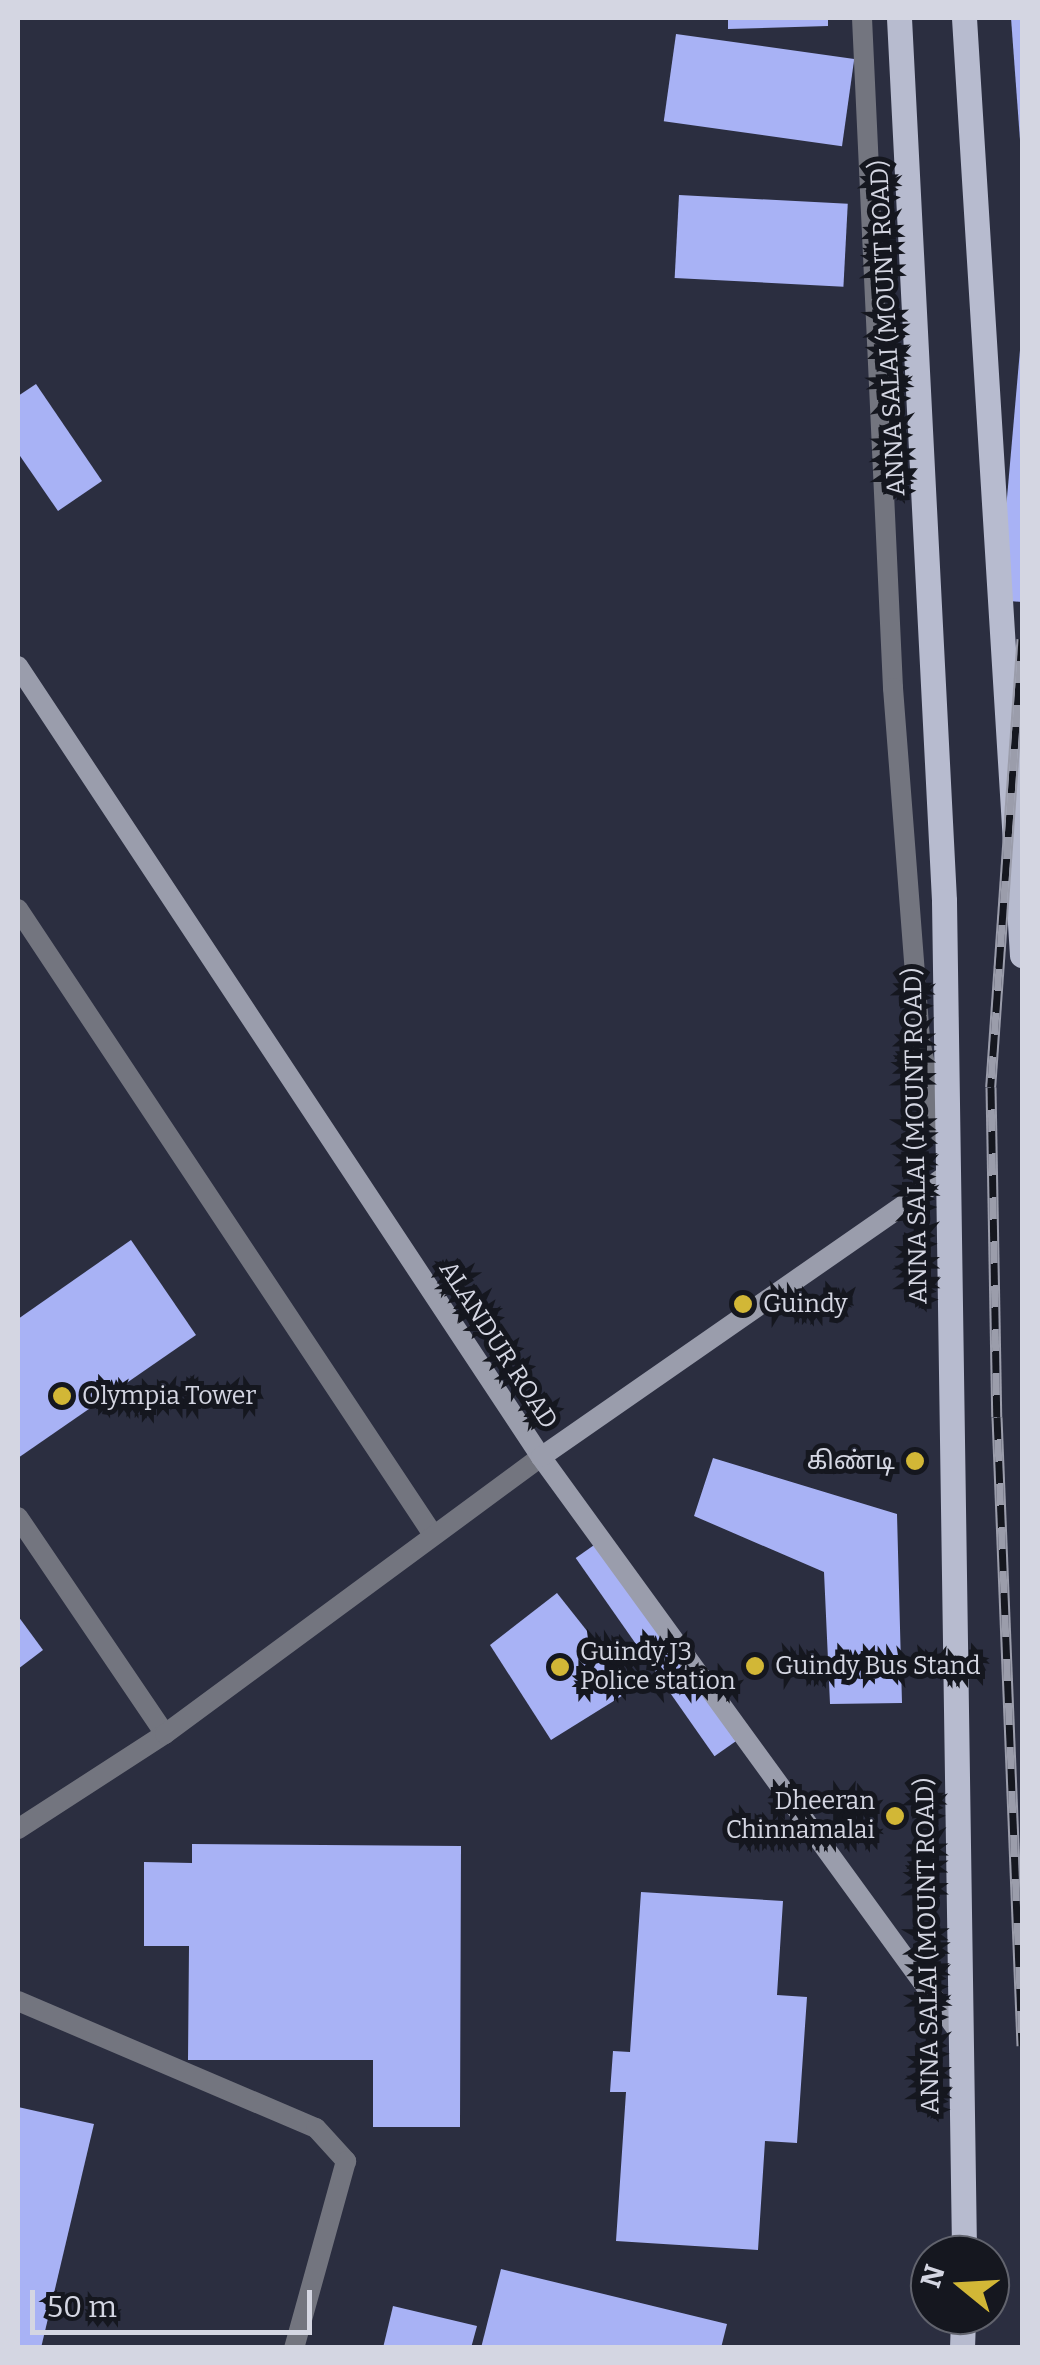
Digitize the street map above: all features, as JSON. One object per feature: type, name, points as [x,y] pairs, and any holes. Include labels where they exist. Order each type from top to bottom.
[{"type":"main road","name":"ANNA SALAI (MOUNT ROAD)","points":[[899,18],[943,882],[964,2235]]},
{"type":"main road","points":[[964,18],[1022,955]]},
{"type":"main road","name":"ALANDUR ROAD","points":[[18,666],[541,1456],[961,2035]]},
{"type":"main road","points":[[541,1456],[948,1174]]},
{"type":"street","points":[[862,18],[903,825],[920,1042],[948,1174]]},
{"type":"street","points":[[18,909],[432,1533]]},
{"type":"street","points":[[18,1830],[166,1734],[432,1533],[541,1456]]},
{"type":"street","points":[[18,1516],[166,1734]]},
{"type":"street","points":[[18,2001],[316,2128],[346,2161],[294,2348]]},
{"type":"building","points":[[728,18],[828,18],[828,26],[728,29]]},
{"type":"building","points":[[1011,18],[1022,18],[1022,140],[1020,140]]},
{"type":"building","points":[[676,34],[854,59],[842,146],[664,121]]},
{"type":"building","points":[[679,195],[848,204],[843,287],[675,278]]},
{"type":"building","points":[[1022,350],[1022,602],[998,600]]},
{"type":"building","points":[[36,384],[102,481],[58,511],[18,453],[18,396]]},
{"type":"building","name":"Olympia Tower","points":[[131,1240],[196,1335],[18,1458],[18,1319]]},
{"type":"building","points":[[713,1458],[897,1514],[902,1703],[830,1704],[824,1572],[694,1516]]},
{"type":"building","points":[[597,1543],[736,1741],[715,1756],[576,1558]]},
{"type":"building","name":"Guindy J3 Police station","points":[[557,1593],[633,1689],[551,1740],[490,1645]]},
{"type":"building","points":[[18,1616],[43,1650],[18,1669]]},
{"type":"building","points":[[192,1844],[461,1846],[460,2127],[373,2127],[373,2060],[188,2060],[189,1946],[144,1946],[144,1862],[192,1863]]},
{"type":"building","points":[[641,1892],[783,1901],[777,1995],[807,1997],[797,2143],[765,2141],[758,2250],[616,2241],[626,2092],[610,2092],[613,2051],[630,2052]]},
{"type":"building","points":[[18,2107],[94,2124],[41,2348],[18,2348]]},
{"type":"building","points":[[501,2269],[727,2324],[721,2348],[481,2348]]},
{"type":"building","points":[[393,2306],[477,2326],[471,2348],[383,2348]]},
{"type":"railway","points":[[1022,639],[991,1087],[997,1417],[1022,2046]]},
{"type":"place","name":"Guindy","points":[[743,1304]]},
{"type":"place","name":"Olympia Tower","points":[[62,1396]]},
{"type":"place","name":"கிண்டி","points":[[915,1461]]},
{"type":"place","name":"Guindy Bus Stand","points":[[755,1666]]},
{"type":"place","name":"Guindy J3 Police station","points":[[560,1667]]},
{"type":"place","name":"Dheeran Chinnamalai","points":[[895,1816]]}]
